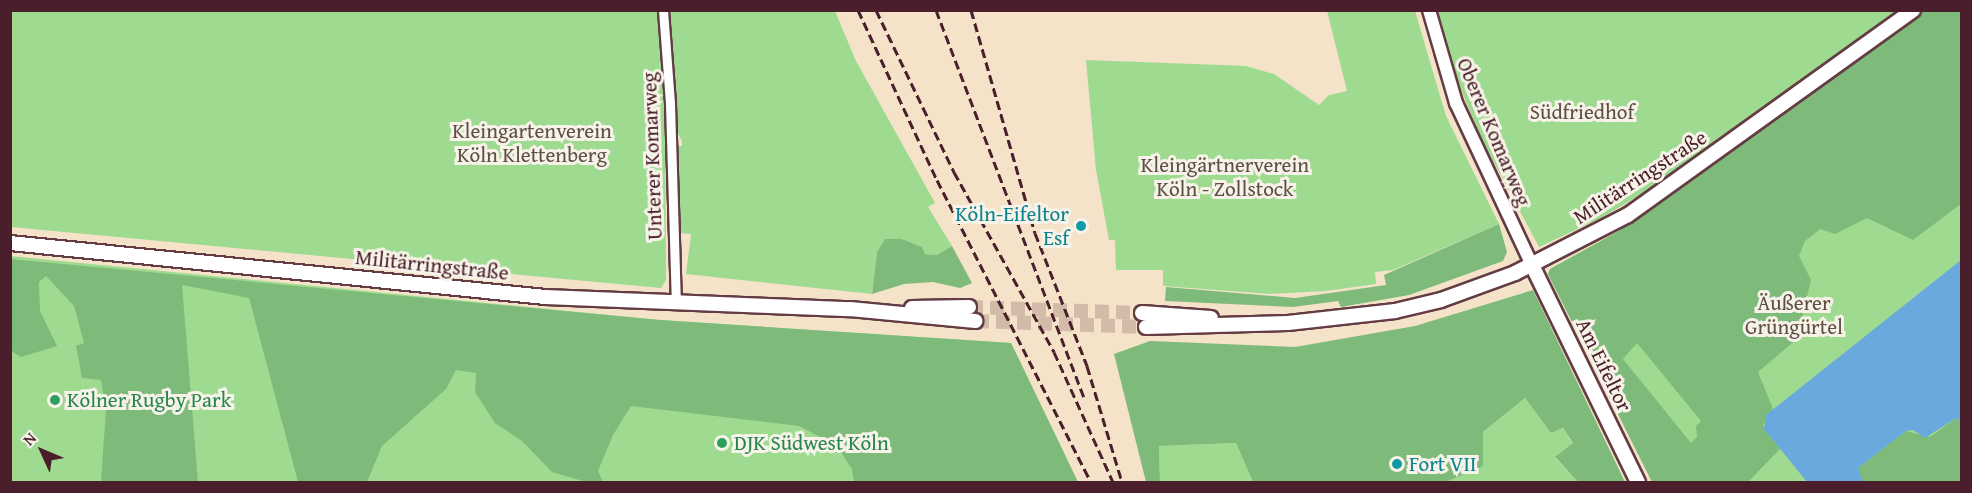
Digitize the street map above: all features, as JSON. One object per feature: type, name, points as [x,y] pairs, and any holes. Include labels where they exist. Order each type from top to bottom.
[{"type":"main road","name":"Militärringstraße","points":[[1146,327],[1288,323],[1395,311],[1441,300],[1532,266],[1636,209],[1913,10]]},
{"type":"main road","name":"Militärringstraße","points":[[10,243],[523,295],[850,309],[975,321]]},
{"type":"main road","name":"Am Eifeltor","points":[[1532,266],[1638,483]]},
{"type":"main road","name":"Militärringstraße","points":[[850,309],[969,307]]},
{"type":"main road","name":"Militärringstraße","points":[[1142,313],[1288,323]]},
{"type":"street","name":"Unterer Komarweg","points":[[663,10],[670,104],[676,301]]},
{"type":"street","name":"Oberer Komarweg","points":[[1429,10],[1456,104],[1532,266]]},
{"type":"green space","name":"Kleingartenverein Köln Klettenberg","points":[[10,11],[658,11],[665,102],[666,280],[661,288],[11,227]]},
{"type":"green space","points":[[668,11],[835,11],[856,61],[935,203],[928,207],[952,246],[937,255],[924,254],[921,247],[902,239],[885,239],[877,252],[872,294],[686,274],[691,234],[678,233],[676,146],[682,146],[682,141],[676,130]]},
{"type":"green space","name":"Kleingärtnerverein Köln - Zollstock","points":[[1327,11],[1415,11],[1446,116],[1499,224],[1393,270],[1375,272],[1376,284],[1326,291],[1270,294],[1163,286],[1163,270],[1116,270],[1115,240],[1109,240],[1096,170],[1086,60],[1246,66],[1274,74],[1319,105],[1329,95],[1347,91]]},
{"type":"green space","name":"Südfriedhof","points":[[1437,11],[1897,11],[1660,183],[1601,218],[1539,247],[1482,140],[1444,49]]},
{"type":"green space","name":"Äußerer Grüngürtel","points":[[1923,11],[1961,11],[1961,482],[1652,482],[1548,274],[1550,269],[1617,232],[1678,191]]},
{"type":"green space","name":"Äußerer Grüngürtel","points":[[1923,11],[1961,11],[1961,204],[1913,240],[1867,218],[1835,234],[1820,229],[1805,241],[1799,256],[1811,280],[1797,339],[1758,372],[1773,409],[1763,425],[1780,449],[1748,482],[1652,482],[1548,274],[1550,269],[1617,232],[1678,191]],"holes":[[[1637,343],[1701,421],[1696,426],[1697,437],[1691,443],[1623,359]]]},
{"type":"green space","points":[[1499,224],[1507,252],[1503,261],[1409,295],[1341,307],[1338,301],[1293,307],[1165,301],[1166,287],[1295,298],[1386,285],[1384,275]]},
{"type":"green space","points":[[885,239],[902,239],[922,247],[925,254],[937,255],[952,246],[972,283],[960,288],[933,282],[904,284],[872,294],[877,252]]},
{"type":"green space","points":[[10,256],[660,320],[1011,343],[1078,482],[11,482]]},
{"type":"green space","points":[[10,259],[660,320],[1011,343],[1078,482],[854,482],[852,469],[837,446],[799,426],[631,406],[613,435],[598,471],[603,482],[586,482],[552,472],[522,441],[495,423],[475,392],[476,373],[456,370],[446,389],[382,446],[367,482],[298,482],[249,298],[182,285],[198,482],[101,482],[106,409],[101,380],[82,378],[76,346],[84,343],[74,306],[46,276],[39,282],[40,311],[57,346],[21,357],[11,351]]},
{"type":"green space","points":[[1533,290],[1625,482],[1578,482],[1555,457],[1573,443],[1563,428],[1551,433],[1525,398],[1483,432],[1483,466],[1446,482],[1253,482],[1236,443],[1159,446],[1160,482],[1146,482],[1114,354],[1150,341],[1295,347],[1415,326]]},
{"type":"green space","points":[[1525,398],[1551,433],[1563,428],[1573,444],[1555,458],[1578,482],[1446,482],[1482,466],[1483,432]]},
{"type":"green space","points":[[1956,418],[1961,423],[1961,482],[1863,482],[1857,475],[1858,468],[1906,431],[1930,437]]},
{"type":"green space","points":[[1236,443],[1253,482],[1160,482],[1159,446]]},
{"type":"water","points":[[1961,260],[1961,423],[1956,418],[1925,438],[1913,430],[1906,431],[1858,468],[1863,482],[1807,482],[1764,429],[1766,415]]},
{"type":"tunnel","points":[[969,307],[1142,313]]},
{"type":"tunnel","points":[[975,321],[1146,327]]},
{"type":"railway","points":[[858,10],[937,180],[1091,482]]},
{"type":"railway","points":[[876,10],[954,172],[1054,352],[1113,482]]},
{"type":"railway","points":[[936,10],[1084,397]]},
{"type":"railway","points":[[971,10],[1035,233],[1087,366],[1122,482]]},
{"type":"place","name":"Köln-Eifeltor Esf","points":[[1081,226]]},
{"type":"place","name":"Kölner Rugby Park","points":[[55,400]]},
{"type":"place","name":"DJK Südwest Köln","points":[[722,443]]},
{"type":"place","name":"Fort VII","points":[[1397,464]]}]
